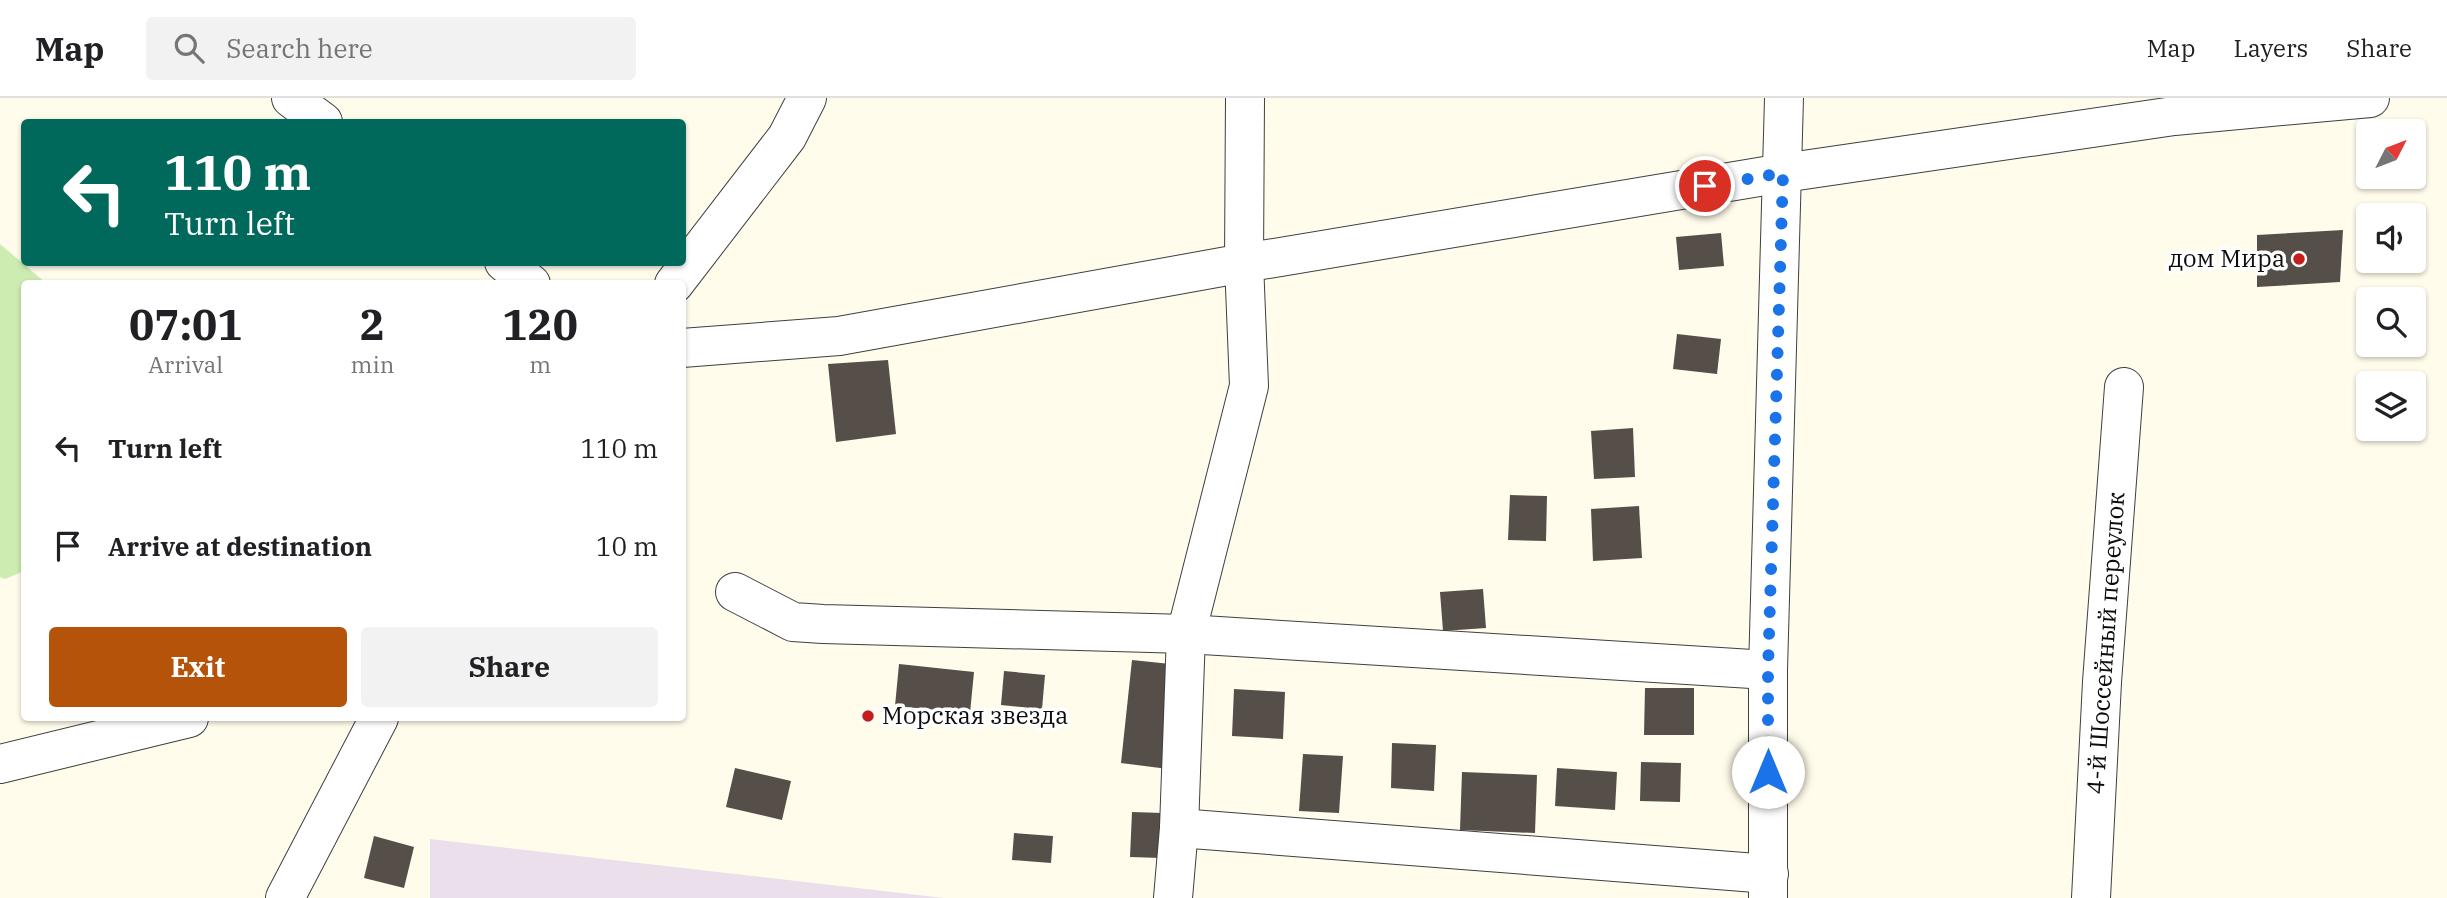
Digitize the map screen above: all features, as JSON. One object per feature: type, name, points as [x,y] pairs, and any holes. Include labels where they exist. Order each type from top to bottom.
[{"type":"street","points":[[291,98],[319,119]]},
{"type":"street","points":[[677,280],[787,137],[807,98]]},
{"type":"street","points":[[1173,898],[1179,828],[1186,634],[1249,386],[1244,263],[1245,98]]},
{"type":"street","points":[[1179,828],[1769,886],[1768,670],[1784,98]]},
{"type":"street","points":[[686,348],[839,336],[1244,263],[2175,107],[2370,98]]},
{"type":"street","points":[[509,266],[526,280]]},
{"type":"street","name":"4-й Шоссейный переулок","points":[[2091,898],[2102,682],[2124,387]]},
{"type":"street","points":[[735,592],[793,622],[813,624],[1186,634],[1768,670]]},
{"type":"street","points":[[0,764],[177,721]]},
{"type":"street","points":[[285,898],[376,721]]},
{"type":"shaded area","points":[[430,839],[944,898],[430,898]]},
{"type":"green space","points":[[0,244],[21,262],[21,266],[26,266],[42,280],[21,280],[21,572],[5,579],[0,577]]},
{"type":"building","name":"дом Мира","points":[[2343,230],[2340,282],[2257,287],[2257,235]]},
{"type":"building","points":[[1721,233],[1724,266],[1679,270],[1676,237]]},
{"type":"building","points":[[1677,334],[1721,339],[1717,374],[1673,369]]},
{"type":"building","points":[[888,360],[896,434],[836,442],[828,364]]},
{"type":"building","points":[[1633,428],[1635,477],[1594,479],[1591,431]]},
{"type":"building","points":[[1510,495],[1547,496],[1546,541],[1508,540]]},
{"type":"building","points":[[1639,506],[1642,558],[1593,561],[1591,509]]},
{"type":"building","points":[[1483,589],[1486,628],[1443,631],[1440,592]]},
{"type":"building","points":[[1132,660],[1180,665],[1168,769],[1121,763]]},
{"type":"building","points":[[899,664],[974,672],[970,713],[895,706]]},
{"type":"building","points":[[1004,671],[1045,675],[1042,709],[1001,705]]},
{"type":"building","points":[[1645,688],[1694,688],[1694,735],[1644,735]]},
{"type":"building","points":[[1234,689],[1285,692],[1283,739],[1232,736]]},
{"type":"building","points":[[1392,743],[1436,745],[1434,791],[1391,788]]},
{"type":"building","points":[[1303,754],[1343,756],[1339,813],[1299,811]]},
{"type":"building","points":[[1641,762],[1681,763],[1680,802],[1640,801]]},
{"type":"building","points":[[735,768],[791,781],[782,820],[726,807]]},
{"type":"building","points":[[1557,768],[1617,772],[1615,810],[1555,806]]},
{"type":"building","points":[[1462,772],[1537,775],[1535,833],[1460,830]]},
{"type":"building","points":[[1132,812],[1163,813],[1161,858],[1130,857]]},
{"type":"building","points":[[1014,833],[1053,836],[1051,863],[1012,860]]},
{"type":"building","points":[[374,836],[414,847],[404,888],[364,878]]},
{"type":"place","name":"дом Мира","points":[[2299,259]]},
{"type":"place","name":"Морская звезда","points":[[868,716]]},
{"type":"route","points":[[1705,186],[1783,173],[1768,670],[1768,772]]}]
